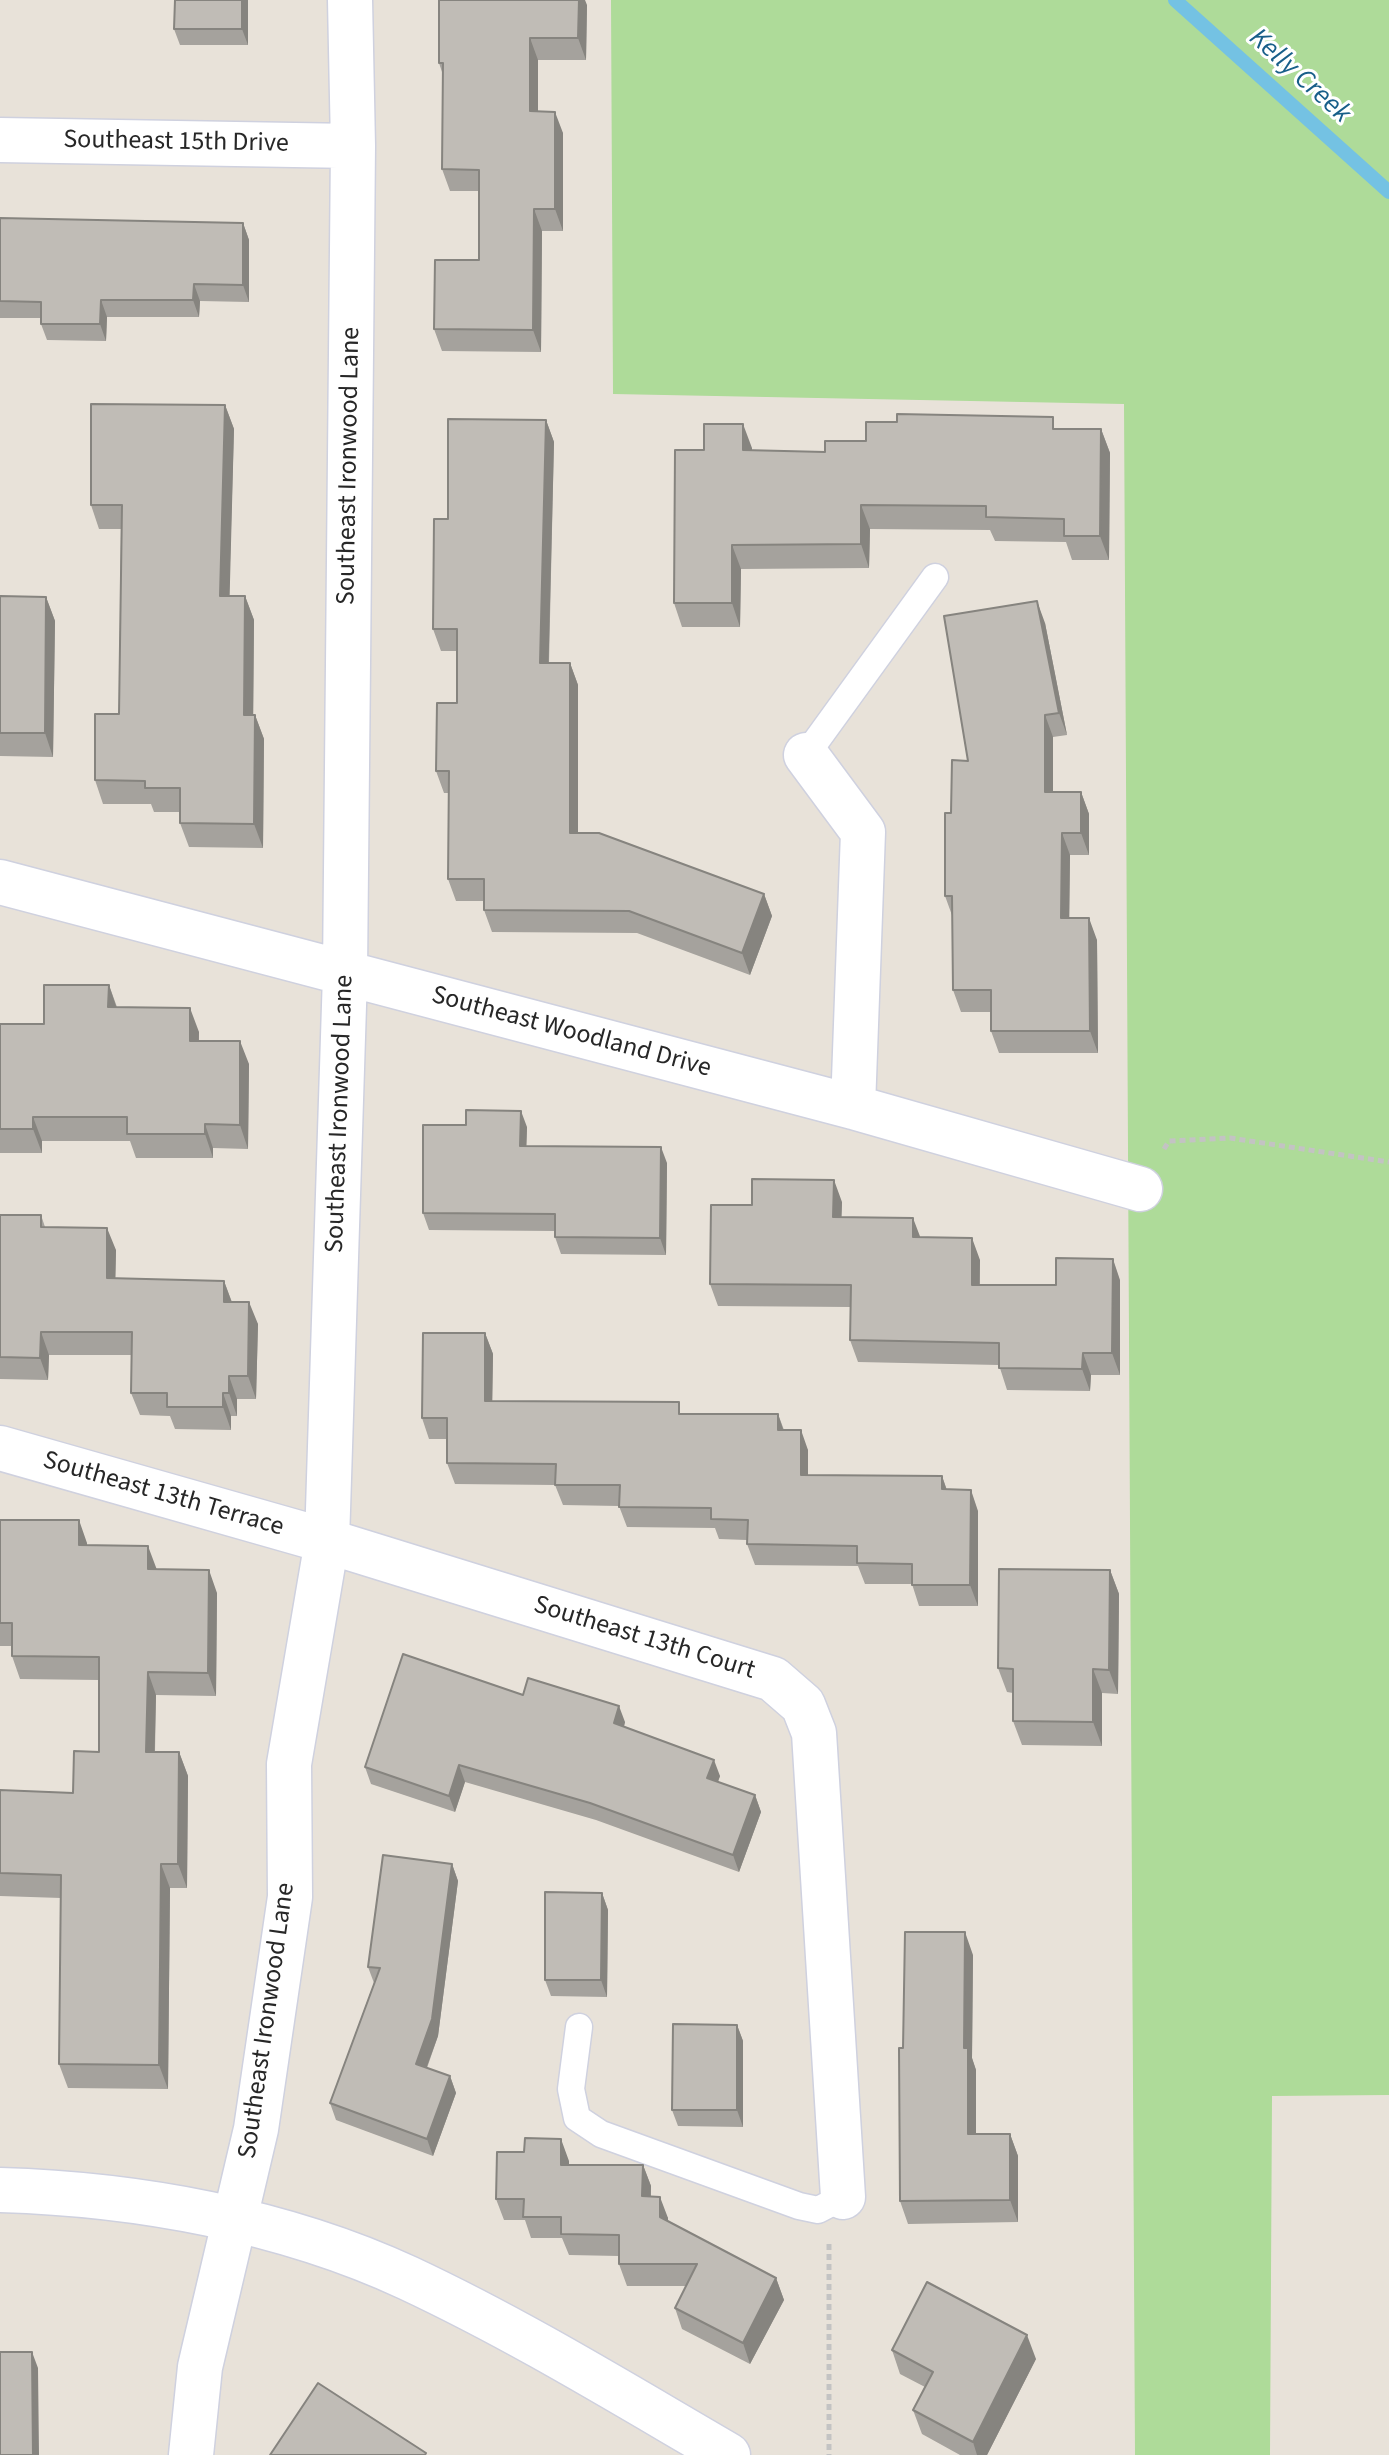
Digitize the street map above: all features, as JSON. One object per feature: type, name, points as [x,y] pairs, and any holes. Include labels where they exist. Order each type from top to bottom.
[{"type":"street","name":"Southeast Ironwood Lane","points":[[191,2455],[200,2367],[256,2129],[290,1897],[289,1764],[327,1541],[345,974],[353,146],[350,0]]},
{"type":"street","name":"Southeast 15th Drive","points":[[0,140],[353,146]]},
{"type":"street","points":[[806,755],[863,832],[853,1107]]},
{"type":"street","name":"Southeast Woodland Drive","points":[[0,882],[853,1107],[1140,1189]]},
{"type":"street","name":"Southeast 13th Terrace","points":[[0,1448],[327,1541]]},
{"type":"street","name":"Southeast 13th Court","points":[[327,1541],[773,1679],[803,1705],[814,1733],[843,2197]]},
{"type":"street","points":[[0,2190],[106,2197],[234,2220],[406,2277],[526,2339],[728,2455]]},
{"type":"lane","points":[[806,755],[935,577]]},
{"type":"lane","points":[[579,2027],[571,2089],[577,2118],[601,2134],[799,2206],[818,2210],[843,2197]]},
{"type":"path","points":[[1140,1189],[1169,1141],[1230,1138],[1389,1162]]},
{"type":"path","points":[[829,2455],[829,2243],[843,2197]]},
{"type":"green space","points":[[611,0],[1389,0],[1389,2095],[1272,2096],[1270,2455],[1135,2455],[1124,404],[613,394]]},
{"type":"building","points":[[175,0],[242,0],[242,29],[174,29]]},
{"type":"building","points":[[439,0],[579,0],[578,38],[530,38],[530,111],[555,112],[555,209],[534,209],[533,330],[434,329],[435,260],[479,260],[479,170],[442,169],[443,63],[439,63]]},
{"type":"building","points":[[0,218],[243,223],[243,285],[194,284],[193,300],[101,300],[100,324],[41,324],[41,302],[0,301]]},
{"type":"building","points":[[91,404],[225,405],[220,596],[245,596],[244,715],[255,715],[254,824],[180,823],[180,788],[145,788],[145,781],[95,780],[95,714],[119,714],[122,505],[91,505]]},
{"type":"building","points":[[897,414],[1053,417],[1053,429],[1101,429],[1100,536],[1064,536],[1064,519],[986,517],[986,506],[861,505],[861,544],[732,545],[732,603],[674,603],[675,450],[704,450],[704,424],[743,424],[743,450],[825,452],[825,441],[866,441],[866,422],[897,422]]},
{"type":"building","points":[[448,419],[546,420],[540,663],[570,663],[570,833],[599,833],[764,894],[742,953],[629,911],[484,910],[484,879],[448,879],[449,771],[436,771],[437,703],[457,703],[457,629],[433,629],[434,519],[448,519]]},
{"type":"building","points":[[0,596],[46,597],[45,733],[0,733]]},
{"type":"building","points":[[1037,601],[1059,713],[1045,715],[1045,792],[1081,792],[1081,833],[1062,833],[1061,918],[1089,918],[1090,1031],[991,1031],[991,990],[953,990],[952,896],[945,896],[945,813],[951,813],[952,760],[968,761],[944,616]]},
{"type":"building","points":[[44,985],[109,985],[108,1007],[190,1008],[190,1041],[240,1041],[240,1125],[205,1124],[205,1134],[127,1134],[127,1117],[33,1117],[33,1129],[0,1129],[0,1024],[44,1024]]},
{"type":"building","points":[[466,1110],[521,1111],[520,1146],[661,1147],[660,1238],[555,1237],[555,1214],[423,1213],[423,1125],[466,1125]]},
{"type":"building","points":[[752,1179],[834,1180],[833,1217],[913,1218],[913,1237],[972,1238],[972,1285],[1056,1285],[1056,1258],[1113,1259],[1112,1353],[1083,1353],[1082,1369],[999,1368],[999,1343],[850,1340],[851,1285],[710,1284],[711,1205],[752,1205]]},
{"type":"building","points":[[0,1215],[41,1215],[41,1227],[107,1228],[107,1278],[224,1281],[224,1302],[249,1302],[248,1376],[229,1376],[229,1393],[223,1393],[223,1407],[167,1407],[167,1393],[131,1393],[132,1332],[41,1332],[40,1358],[0,1357]]},
{"type":"building","points":[[423,1333],[485,1333],[485,1401],[679,1402],[679,1414],[778,1414],[778,1430],[801,1430],[801,1475],[942,1476],[942,1489],[971,1490],[970,1585],[912,1585],[912,1564],[857,1563],[857,1546],[747,1544],[748,1520],[711,1519],[711,1508],[619,1507],[620,1485],[555,1485],[556,1464],[447,1463],[447,1418],[422,1418]]},
{"type":"building","points":[[0,1520],[79,1520],[79,1545],[148,1546],[148,1569],[209,1570],[208,1673],[148,1672],[146,1752],[179,1752],[178,1864],[161,1864],[159,2065],[59,2064],[61,1875],[0,1873],[0,1790],[73,1793],[74,1751],[99,1752],[99,1657],[12,1656],[12,1623],[0,1623]]},
{"type":"building","points":[[999,1569],[1110,1570],[1109,1670],[1093,1669],[1093,1722],[1013,1721],[1013,1669],[998,1668]]},
{"type":"building","points":[[403,1654],[523,1695],[528,1678],[619,1706],[614,1723],[714,1760],[707,1778],[755,1795],[733,1855],[590,1803],[459,1765],[449,1796],[365,1767]]},
{"type":"building","points":[[383,1855],[452,1864],[432,2019],[416,2064],[450,2076],[427,2139],[330,2103],[380,1968],[368,1967]]},
{"type":"building","points":[[545,1892],[602,1893],[601,1980],[545,1980]]},
{"type":"building","points":[[905,1932],[965,1932],[964,2048],[968,2048],[968,2134],[1010,2134],[1010,2200],[900,2201],[899,2048],[903,2048]]},
{"type":"building","points":[[673,2024],[737,2025],[737,2110],[672,2110]]},
{"type":"building","points":[[525,2138],[561,2139],[561,2165],[643,2165],[642,2196],[660,2197],[660,2217],[776,2278],[743,2343],[675,2308],[697,2264],[619,2264],[619,2235],[561,2234],[561,2217],[523,2217],[524,2199],[496,2199],[497,2152],[524,2152]]},
{"type":"building","points":[[927,2282],[1027,2335],[973,2442],[913,2410],[933,2372],[892,2350]]},
{"type":"building","points":[[0,2352],[32,2352],[33,2455],[0,2455]]},
{"type":"building","points":[[318,2383],[426,2453],[425,2455],[270,2455]]},
{"type":"waterway","name":"Kelly Creek","points":[[1175,0],[1389,192]]}]
